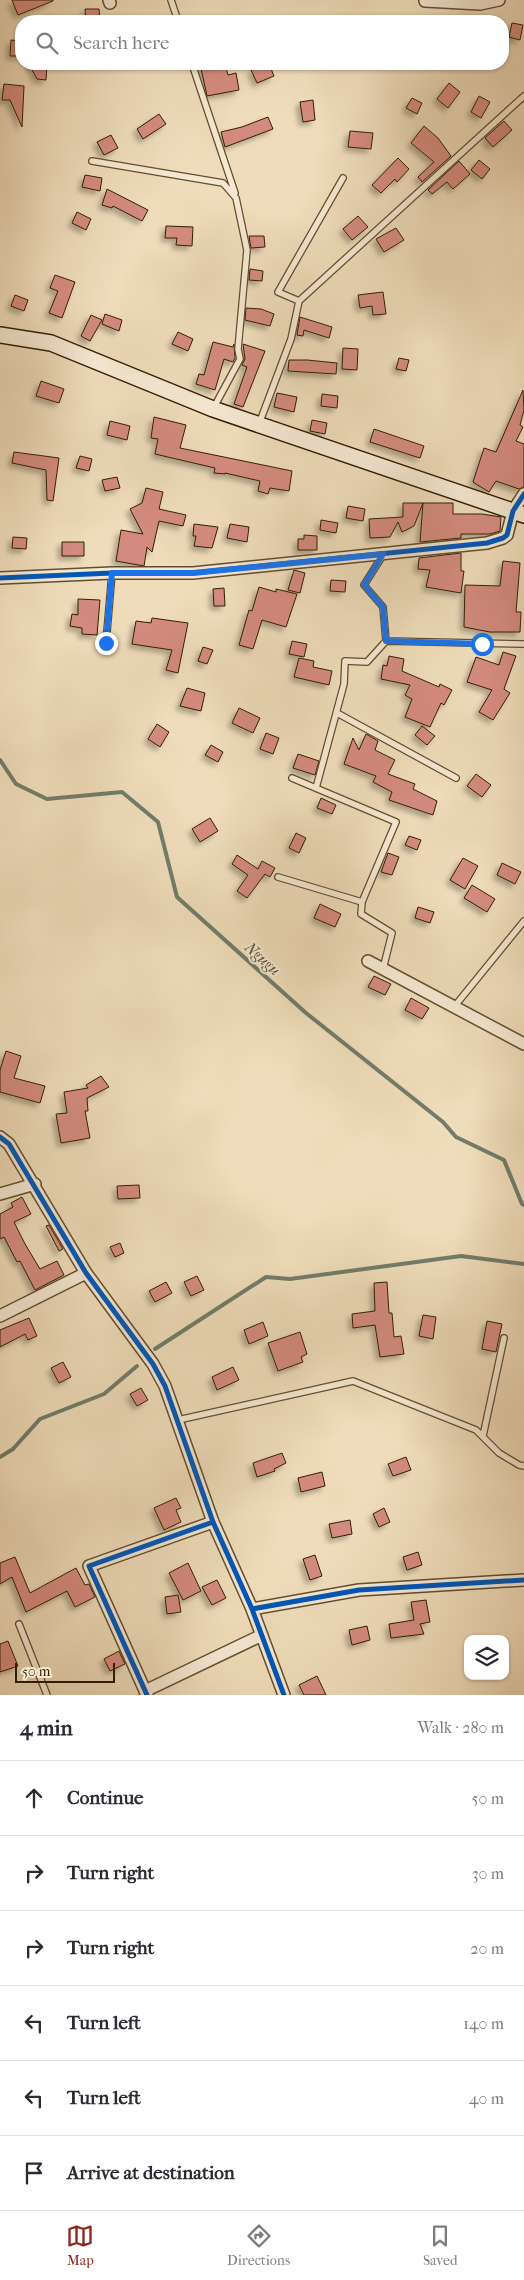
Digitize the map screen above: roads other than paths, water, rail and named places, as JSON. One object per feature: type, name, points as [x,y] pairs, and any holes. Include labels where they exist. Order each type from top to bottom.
[{"type":"main road","points":[[0,335],[51,343],[213,409],[518,513]]},
{"type":"street","points":[[425,1],[480,4],[500,0]]},
{"type":"street","points":[[0,578],[112,573],[193,573],[383,554],[498,540],[506,535],[518,513],[524,494]]},
{"type":"street","points":[[368,961],[524,1044]]},
{"type":"street","points":[[0,1137],[9,1144],[35,1184],[86,1273],[152,1364],[165,1386],[214,1522],[252,1609],[260,1636],[284,1695]]},
{"type":"street","points":[[0,1194],[35,1184]]},
{"type":"street","points":[[0,1316],[86,1273]]},
{"type":"street","points":[[214,1522],[88,1566],[146,1693],[260,1636]]},
{"type":"street","points":[[252,1609],[358,1590],[524,1580]]},
{"type":"lane","points":[[171,0],[176,15]]},
{"type":"lane","points":[[194,70],[236,198],[247,250],[238,349],[240,359],[213,409]]},
{"type":"lane","points":[[259,424],[291,339],[299,301],[524,96]]},
{"type":"lane","points":[[92,161],[223,183],[236,198]]},
{"type":"lane","points":[[299,301],[278,292],[342,178]]},
{"type":"lane","points":[[316,788],[344,684],[345,661],[367,662],[386,641],[383,607],[364,585],[383,554]]},
{"type":"lane","points":[[106,643],[112,573]]},
{"type":"lane","points":[[386,641],[524,644]]},
{"type":"lane","points":[[337,713],[456,778]]},
{"type":"lane","points":[[292,778],[396,822],[362,902],[361,914],[392,933],[383,969]]},
{"type":"lane","points":[[278,877],[362,902]]},
{"type":"lane","points":[[454,1007],[524,921]]},
{"type":"lane","points":[[483,1436],[504,1338]]},
{"type":"lane","points":[[178,1420],[353,1380],[476,1430],[500,1453],[519,1465],[524,1466]]},
{"type":"lane","points":[[19,1624],[48,1695]]},
{"type":"waterway","name":"Ngugu","points":[[0,760],[16,784],[47,799],[122,792],[158,822],[177,897],[306,1013],[443,1122],[456,1137],[504,1160],[524,1205]]},
{"type":"waterway","points":[[155,1349],[266,1277],[290,1279],[461,1256],[524,1264]]},
{"type":"waterway","points":[[0,1457],[13,1449],[40,1419],[104,1394],[137,1366]]}]
